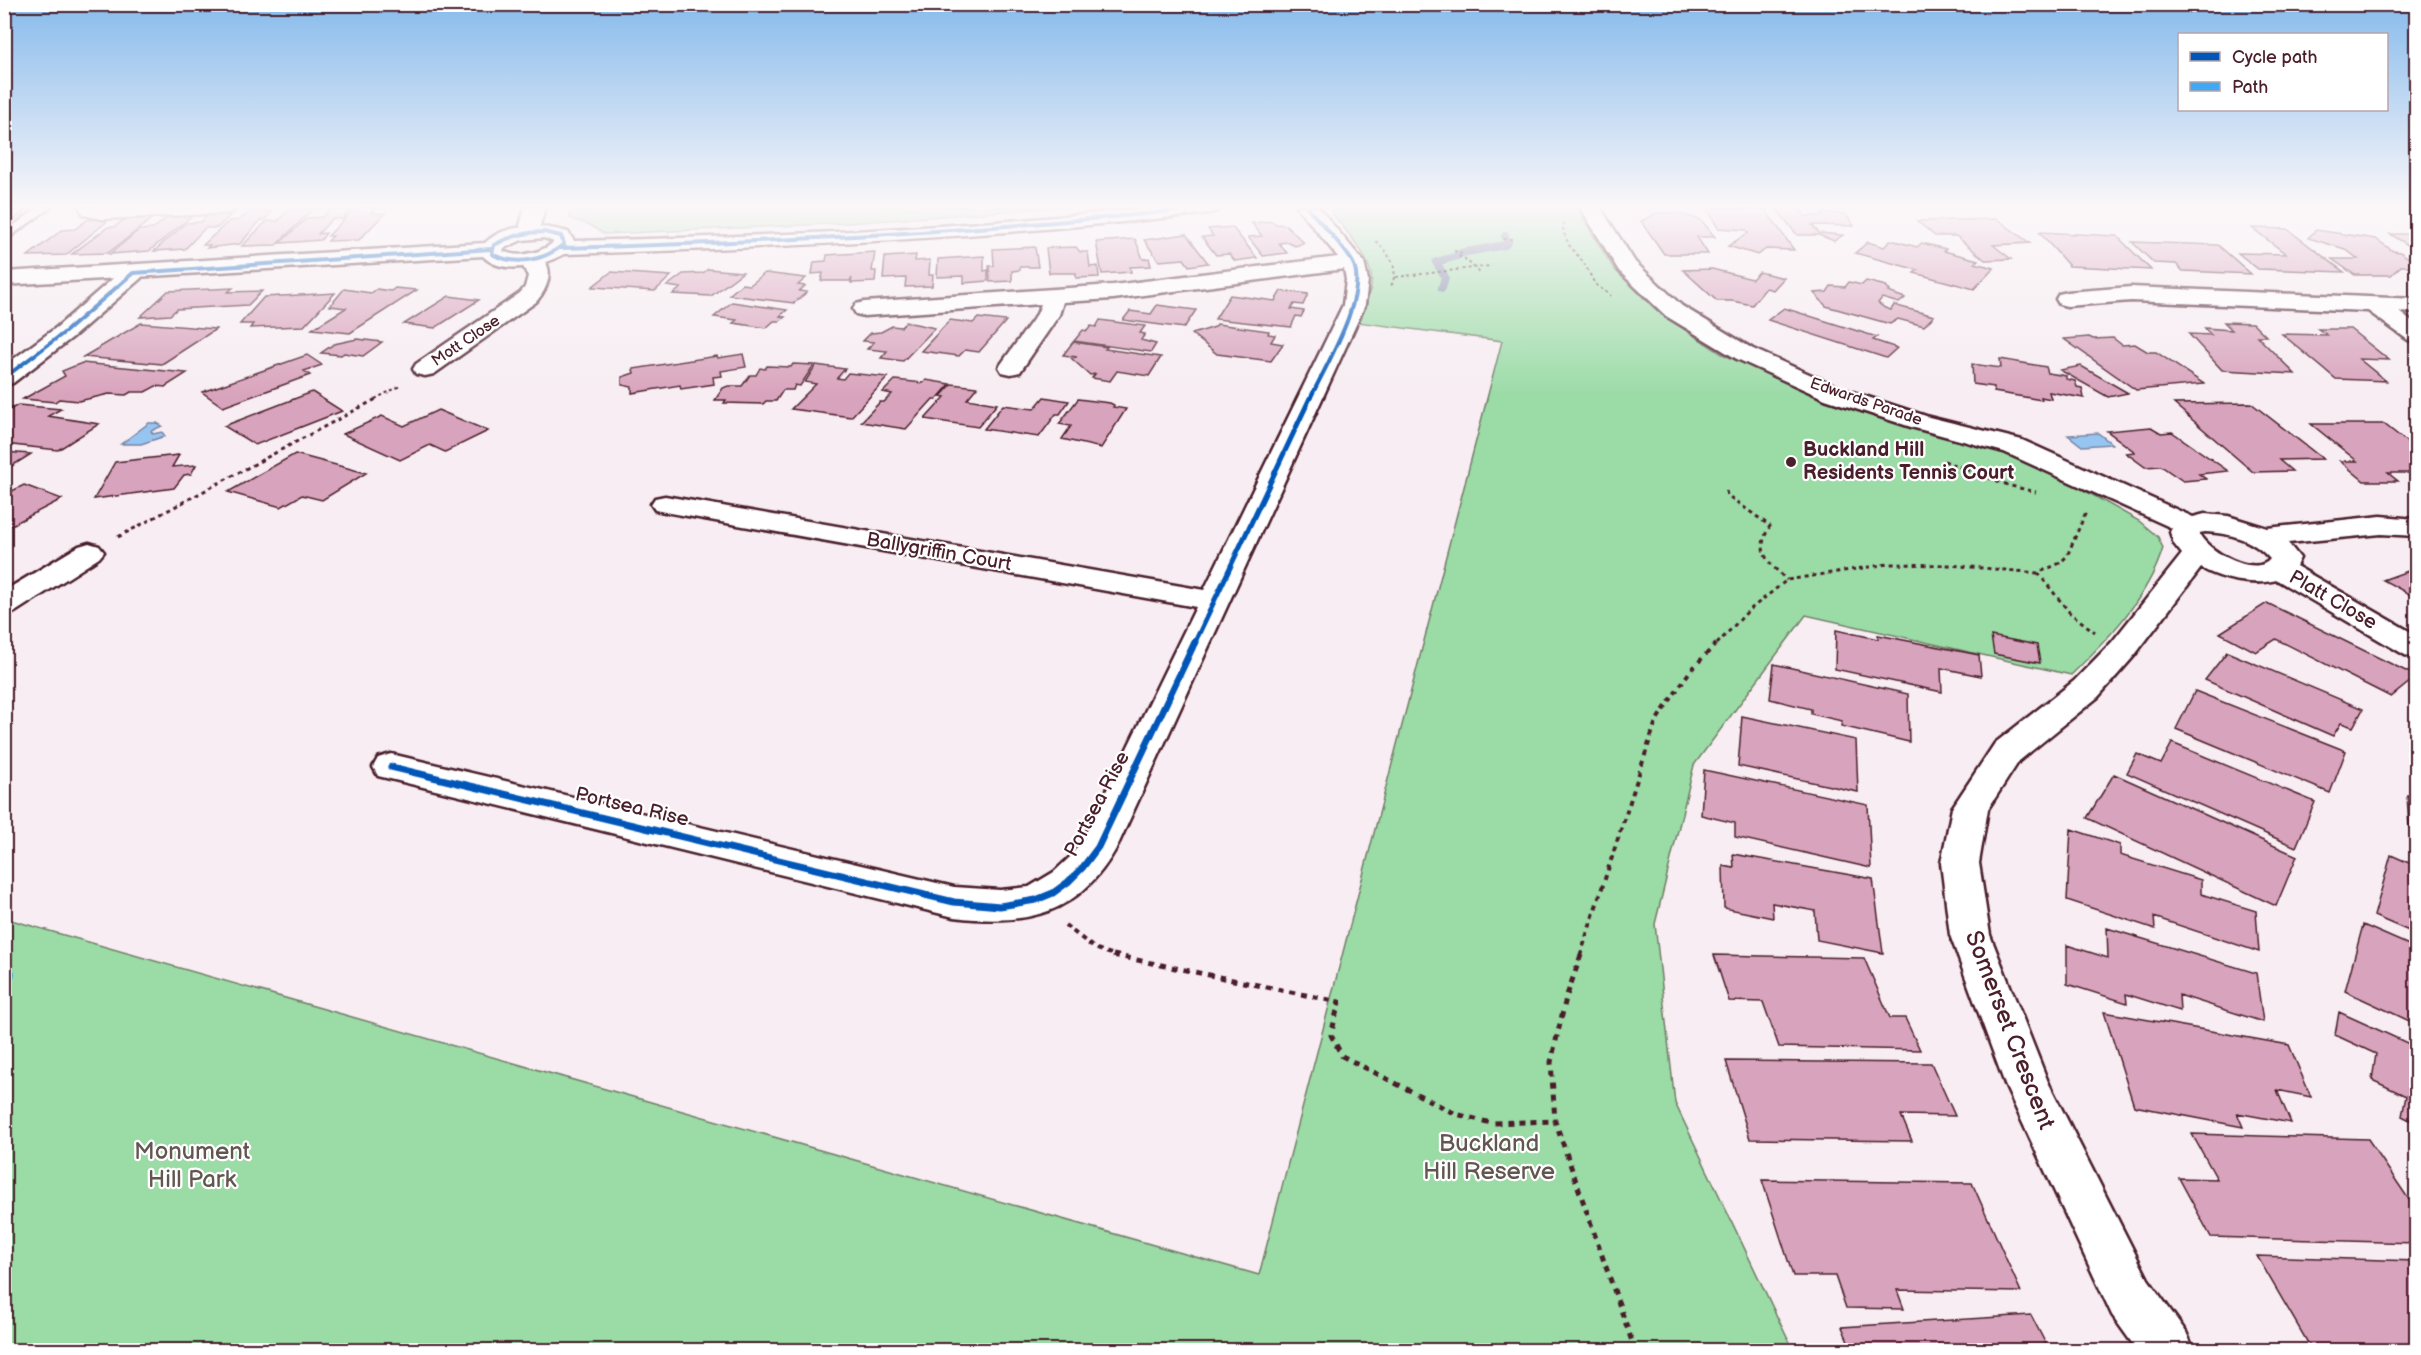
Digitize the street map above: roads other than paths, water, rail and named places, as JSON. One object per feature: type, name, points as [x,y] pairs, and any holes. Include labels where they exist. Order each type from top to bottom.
[{"type":"street","points":[[4,279],[174,270]]},
{"type":"street","name":"Mott Close","points":[[425,369],[523,302],[533,292],[538,270]]},
{"type":"street","points":[[864,309],[1113,292],[1287,270]]},
{"type":"street","name":"Portsea Rise","points":[[390,766],[954,902],[1010,907],[1044,898],[1071,882],[1098,847],[1354,305],[1357,280],[1355,270]]},
{"type":"street","name":"Edwards Parade","points":[[1631,270],[1674,311],[1745,354],[1834,394],[1920,422],[2013,446],[2054,463],[2194,540]]},
{"type":"street","points":[[4,378],[64,332],[133,273]]},
{"type":"street","points":[[2067,299],[2131,294],[2416,306]]},
{"type":"street","points":[[1011,367],[1048,315],[1051,296]]},
{"type":"street","points":[[2375,305],[2416,335]]},
{"type":"street","name":"Ballygriffin Court","points":[[665,504],[1214,601]]},
{"type":"street","points":[[2205,523],[2237,526],[2265,537],[2277,546],[2285,558],[2284,565],[2281,570],[2270,573],[2241,572],[2226,568],[2194,540],[2205,523]]},
{"type":"street","points":[[2265,537],[2381,525],[2416,527]]},
{"type":"street","name":"Somerset Crescent","points":[[2168,1350],[2130,1297],[2028,1087],[1970,935],[1960,863],[1970,808],[2007,752],[2086,689],[2123,649],[2194,540]]},
{"type":"street","points":[[4,604],[89,552]]},
{"type":"street","name":"Platt Close","points":[[2281,570],[2416,648]]},
{"type":"water","points":[[149,423],[162,426],[151,431],[153,434],[162,432],[165,436],[141,444],[121,444]]},
{"type":"water","points":[[2098,433],[2112,444],[2082,446],[2068,435]]},
{"type":"waterway","points":[[1441,270],[1445,277],[1442,288]]},
{"type":"place","name":"Buckland Hill Residents Tennis Court","points":[[1791,462]]},
{"type":"park label","name":"Buckland Hill Reserve","points":[[1489,1157]]},
{"type":"park label","name":"Monument Hill Park","points":[[192,1165]]}]
